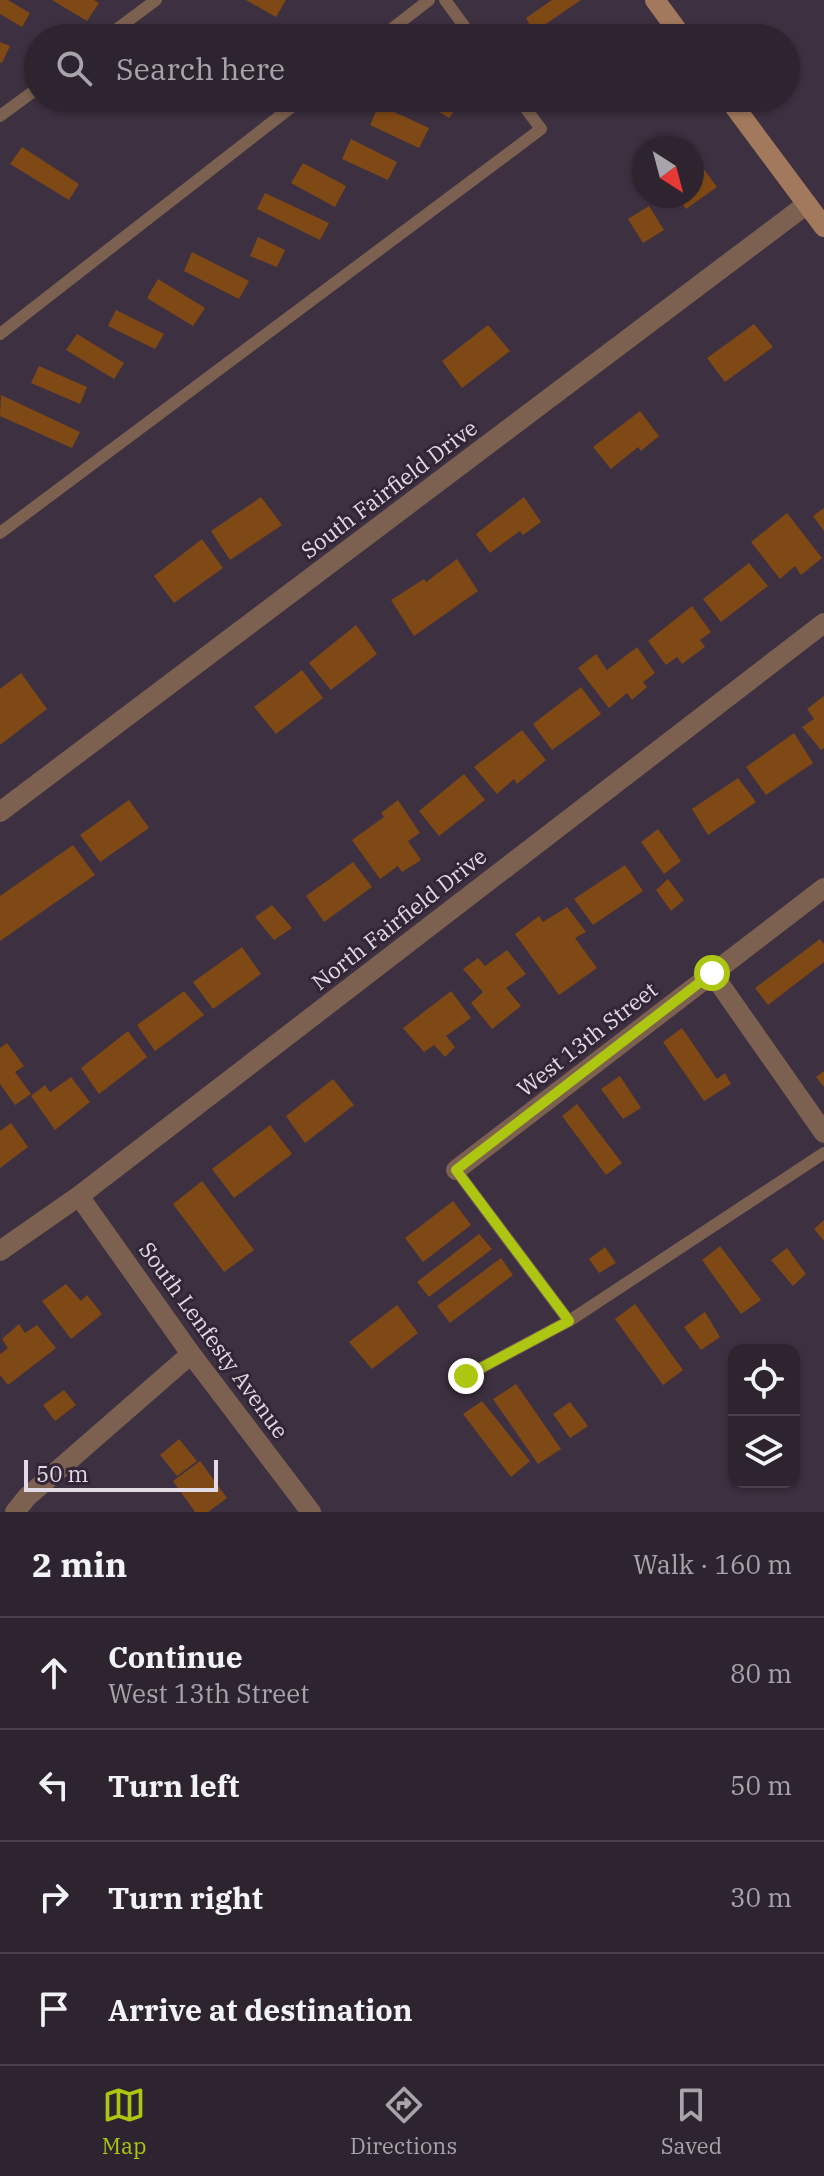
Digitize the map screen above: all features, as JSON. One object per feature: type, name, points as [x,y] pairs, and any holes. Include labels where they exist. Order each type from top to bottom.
[{"type":"street","points":[[655,0],[673,24]]},
{"type":"street","points":[[738,112],[824,227]]},
{"type":"street","name":"South Fairfield Drive","points":[[0,812],[807,204]]},
{"type":"street","name":"North Fairfield Drive","points":[[0,1251],[79,1196],[824,623]]},
{"type":"street","name":"West 13th Street","points":[[456,1170],[824,888]]},
{"type":"street","points":[[712,973],[824,1133]]},
{"type":"street","name":"South Lenfesty Avenue","points":[[79,1196],[191,1354],[311,1512]]},
{"type":"street","points":[[15,1512],[27,1497],[191,1354]]},
{"type":"lane","points":[[124,24],[156,0]]},
{"type":"lane","points":[[398,24],[429,0]]},
{"type":"lane","points":[[445,0],[463,24]]},
{"type":"lane","points":[[0,116],[24,98]]},
{"type":"lane","points":[[0,334],[285,112]]},
{"type":"lane","points":[[1,532],[541,129],[528,112]]},
{"type":"lane","points":[[466,1376],[569,1321],[824,1153]]},
{"type":"lane","points":[[456,1170],[569,1321]]},
{"type":"building","points":[[0,0],[8,0],[30,13],[22,27],[0,14]]},
{"type":"building","points":[[52,0],[94,0],[99,3],[87,21]]},
{"type":"building","points":[[246,0],[286,0],[276,17]]},
{"type":"building","points":[[552,0],[581,0],[546,24],[529,24],[526,18]]},
{"type":"building","points":[[0,42],[10,46],[2,63],[0,62]]},
{"type":"building","points":[[376,112],[394,112],[429,128],[419,148],[370,125]]},
{"type":"building","points":[[439,112],[453,112],[449,118]]},
{"type":"building","points":[[351,139],[397,162],[388,180],[342,159]]},
{"type":"building","points":[[22,147],[79,184],[69,200],[10,164]]},
{"type":"building","points":[[303,163],[346,186],[335,207],[291,183]]},
{"type":"building","points":[[704,169],[717,187],[704,196]]},
{"type":"building","points":[[265,193],[329,223],[320,240],[257,209]]},
{"type":"building","points":[[650,208],[664,230],[643,243],[628,219]]},
{"type":"building","points":[[258,237],[285,250],[277,267],[250,256]]},
{"type":"building","points":[[192,252],[249,281],[239,299],[184,271]]},
{"type":"building","points":[[158,279],[205,308],[193,326],[147,298]]},
{"type":"building","points":[[116,310],[164,334],[155,349],[108,326]]},
{"type":"building","points":[[754,324],[773,347],[725,382],[707,358]]},
{"type":"building","points":[[488,325],[510,351],[462,388],[442,361]]},
{"type":"building","points":[[77,334],[124,363],[114,379],[66,350]]},
{"type":"building","points":[[39,366],[87,387],[80,404],[31,383]]},
{"type":"building","points":[[1,395],[80,432],[72,448],[0,416]]},
{"type":"building","points":[[640,411],[659,436],[641,451],[638,447],[611,469],[593,447]]},
{"type":"building","points":[[261,497],[282,525],[230,560],[211,531]]},
{"type":"building","points":[[524,497],[541,522],[523,535],[520,531],[490,553],[476,534]]},
{"type":"building","points":[[824,508],[824,531],[813,516]]},
{"type":"building","points":[[787,513],[822,558],[801,575],[795,566],[780,579],[751,542]]},
{"type":"building","points":[[202,539],[223,568],[174,603],[154,576]]},
{"type":"building","points":[[457,559],[478,591],[414,636],[391,600],[424,579],[426,582]]},
{"type":"building","points":[[749,563],[768,586],[721,622],[703,599]]},
{"type":"building","points":[[692,606],[711,632],[700,640],[705,647],[682,664],[677,657],[666,665],[648,641]]},
{"type":"building","points":[[356,625],[377,654],[331,690],[309,663]]},
{"type":"building","points":[[637,647],[655,673],[643,682],[647,687],[632,700],[627,693],[609,708],[578,668],[596,654],[607,670]]},
{"type":"building","points":[[302,670],[323,698],[276,734],[254,707]]},
{"type":"building","points":[[21,673],[47,709],[0,745],[0,689]]},
{"type":"building","points":[[581,687],[601,714],[552,750],[533,724]]},
{"type":"building","points":[[824,696],[824,748],[821,750],[802,727],[814,719],[807,709]]},
{"type":"building","points":[[522,730],[546,760],[517,784],[514,779],[497,794],[474,767]]},
{"type":"building","points":[[794,733],[813,763],[766,795],[746,767]]},
{"type":"building","points":[[464,774],[485,800],[439,836],[419,811]]},
{"type":"building","points":[[738,778],[756,802],[708,835],[692,809]]},
{"type":"building","points":[[129,800],[149,828],[100,862],[80,835]]},
{"type":"building","points":[[398,800],[420,833],[408,841],[421,860],[402,872],[398,866],[380,879],[352,840],[384,817],[381,813]]},
{"type":"building","points":[[658,829],[681,861],[664,874],[641,842]]},
{"type":"building","points":[[73,845],[95,875],[0,941],[0,896]]},
{"type":"building","points":[[353,862],[372,887],[324,922],[306,896]]},
{"type":"building","points":[[625,865],[643,891],[593,925],[574,899]]},
{"type":"building","points":[[668,879],[684,900],[671,911],[656,890]]},
{"type":"building","points":[[272,905],[292,928],[274,940],[255,917]]},
{"type":"building","points":[[567,907],[586,932],[575,938],[597,968],[559,995],[515,934],[539,916],[543,922]]},
{"type":"building","points":[[820,939],[824,944],[824,962],[768,1005],[755,988]]},
{"type":"building","points":[[242,947],[261,974],[213,1009],[193,982]]},
{"type":"building","points":[[507,950],[526,974],[506,988],[521,1006],[492,1029],[471,1003],[483,992],[463,969],[478,958],[485,966]]},
{"type":"building","points":[[184,991],[204,1015],[155,1051],[137,1025]]},
{"type":"building","points":[[451,991],[471,1018],[446,1036],[455,1047],[445,1057],[434,1045],[424,1052],[403,1028]]},
{"type":"building","points":[[682,1028],[717,1079],[725,1073],[731,1084],[704,1101],[663,1042]]},
{"type":"building","points":[[128,1031],[147,1057],[99,1094],[81,1068]]},
{"type":"building","points":[[7,1043],[24,1066],[15,1072],[31,1094],[15,1105],[0,1084],[0,1048]]},
{"type":"building","points":[[824,1071],[824,1087],[816,1077]]},
{"type":"building","points":[[620,1076],[641,1108],[623,1119],[601,1089]]},
{"type":"building","points":[[71,1077],[90,1102],[55,1130],[31,1096],[45,1085],[50,1092]]},
{"type":"building","points":[[333,1079],[354,1105],[305,1143],[286,1116]]},
{"type":"building","points":[[577,1104],[622,1163],[606,1175],[562,1116]]},
{"type":"building","points":[[11,1123],[28,1147],[0,1168],[0,1131]]},
{"type":"building","points":[[270,1125],[292,1154],[234,1198],[212,1169]]},
{"type":"building","points":[[202,1181],[254,1250],[224,1272],[173,1204]]},
{"type":"building","points":[[453,1201],[471,1225],[423,1262],[405,1238]]},
{"type":"building","points":[[824,1220],[824,1241],[814,1229]]},
{"type":"building","points":[[479,1234],[492,1249],[429,1297],[417,1282]]},
{"type":"building","points":[[720,1246],[761,1300],[741,1314],[702,1260]]},
{"type":"building","points":[[605,1247],[616,1263],[599,1273],[589,1259]]},
{"type":"building","points":[[787,1248],[806,1274],[793,1286],[771,1260]]},
{"type":"building","points":[[501,1258],[513,1275],[450,1323],[437,1306]]},
{"type":"building","points":[[66,1284],[81,1301],[87,1295],[102,1314],[71,1339],[42,1301]]},
{"type":"building","points":[[635,1304],[683,1370],[663,1385],[615,1319]]},
{"type":"building","points":[[397,1305],[418,1333],[372,1369],[349,1342]]},
{"type":"building","points":[[705,1312],[720,1337],[701,1350],[684,1327]]},
{"type":"building","points":[[19,1324],[25,1333],[37,1325],[56,1348],[8,1385],[0,1375],[0,1354],[8,1348],[2,1339]]},
{"type":"building","points":[[516,1384],[561,1449],[538,1464],[493,1399]]},
{"type":"building","points":[[64,1390],[76,1405],[55,1421],[43,1405]]},
{"type":"building","points":[[482,1401],[530,1461],[511,1477],[463,1414]]},
{"type":"building","points":[[570,1402],[588,1426],[570,1438],[553,1414]]},
{"type":"building","points":[[179,1439],[197,1461],[177,1476],[160,1455]]},
{"type":"building","points":[[200,1461],[227,1498],[208,1512],[195,1512],[173,1481]]},
{"type":"route","points":[[466,1376],[569,1321],[456,1170],[712,973]]}]
